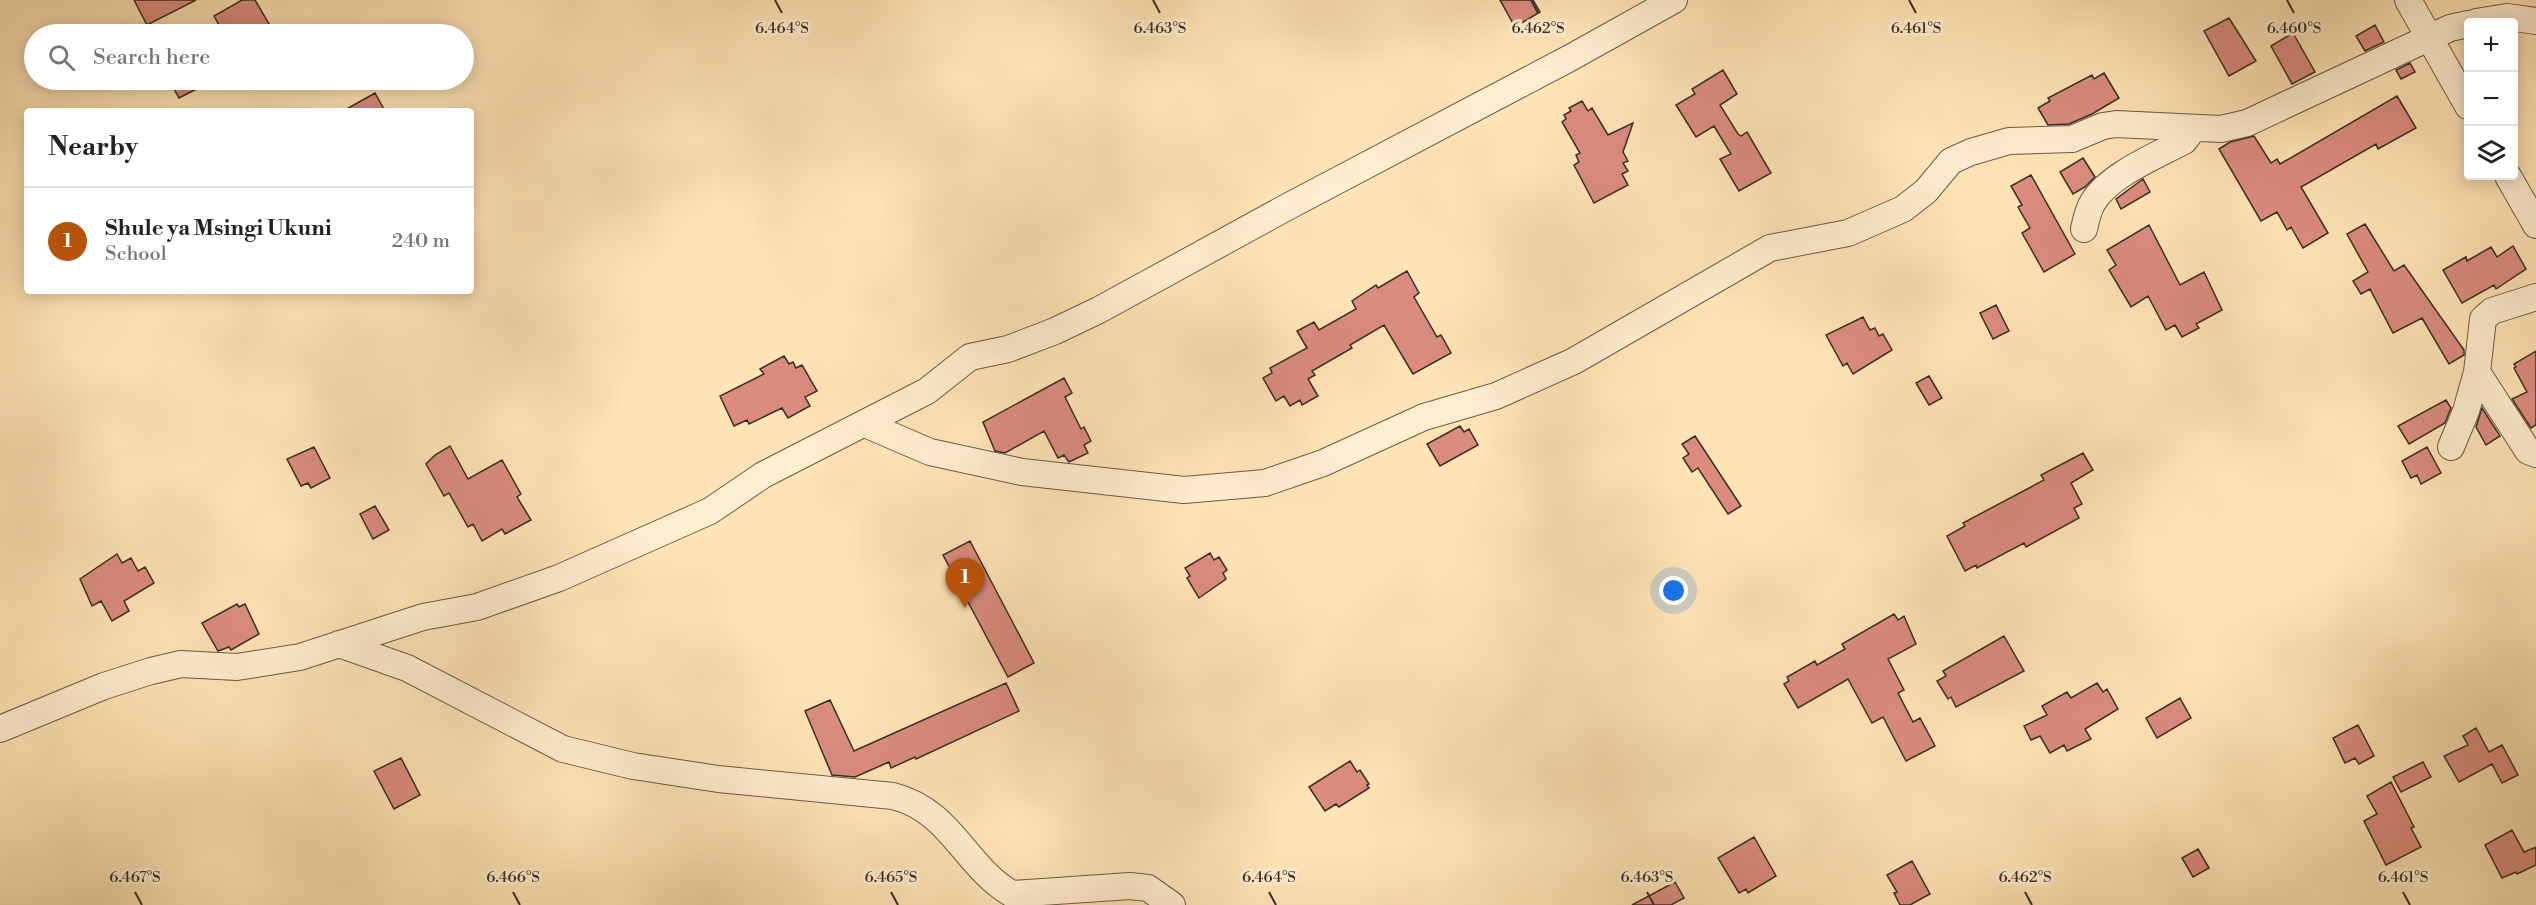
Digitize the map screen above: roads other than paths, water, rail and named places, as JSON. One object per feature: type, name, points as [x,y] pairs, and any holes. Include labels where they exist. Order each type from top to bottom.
[{"type":"street","points":[[0,729],[104,686],[151,671],[181,664],[248,665],[300,657],[423,617],[477,607],[559,578],[710,511],[763,475],[927,391],[970,357],[1008,350],[1055,332],[1099,310],[1674,0]]},
{"type":"street","points":[[2408,0],[2464,97]]},
{"type":"street","points":[[2518,19],[2536,21]]},
{"type":"street","points":[[865,424],[930,452],[1022,472],[1184,490],[1265,483],[1323,463],[1424,417],[1496,396],[1574,361],[1770,248],[1848,233],[1903,209],[1926,191],[1951,161],[1971,152],[2009,141],[2072,139],[2103,126],[2116,124],[2221,129],[2247,123],[2450,28],[2464,25]]},
{"type":"street","points":[[2084,229],[2092,203],[2102,190],[2115,179],[2184,141],[2191,129]]},
{"type":"street","points":[[2510,180],[2536,225]]},
{"type":"street","points":[[2451,447],[2466,411],[2477,372],[2483,319],[2492,311],[2536,297]]},
{"type":"street","points":[[2477,372],[2528,452],[2536,454]]},
{"type":"street","points":[[339,644],[407,668],[562,749],[643,768],[892,796],[908,800],[941,821],[984,874],[1012,894],[1130,886],[1148,888],[1172,905]]},
{"type":"place","name":"Shule ya Msingi Ukuni","points":[[965,608]]}]
